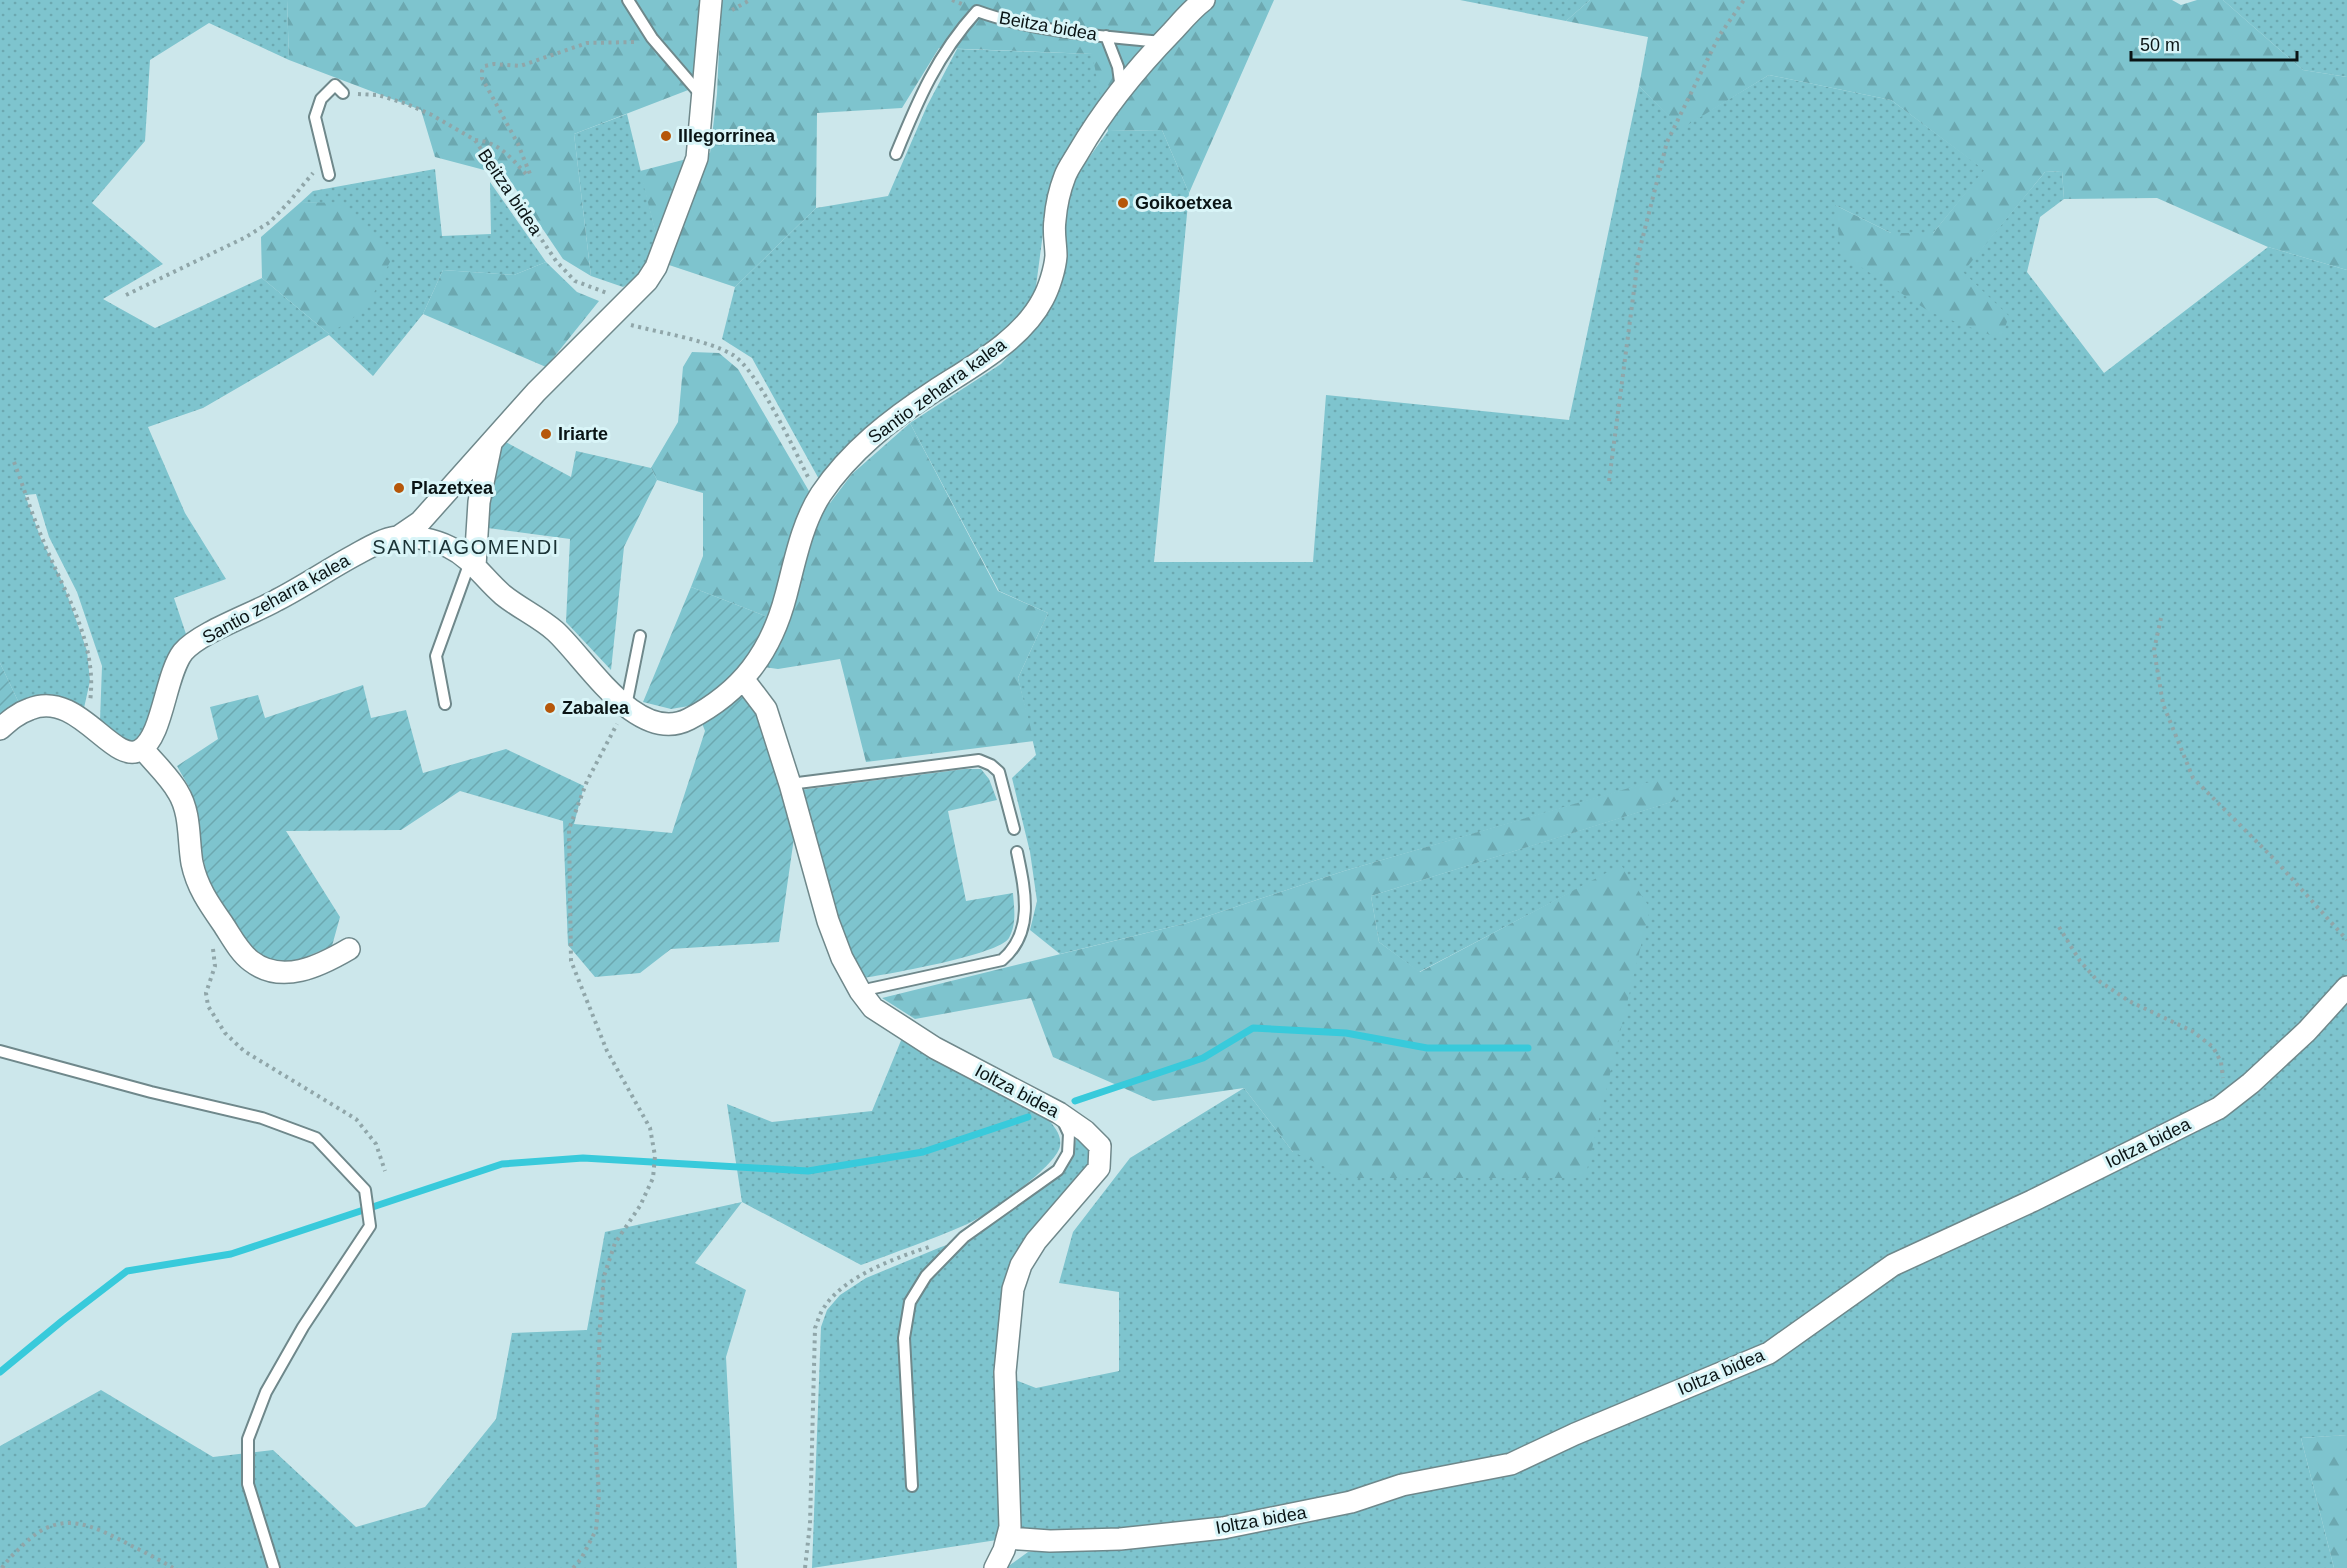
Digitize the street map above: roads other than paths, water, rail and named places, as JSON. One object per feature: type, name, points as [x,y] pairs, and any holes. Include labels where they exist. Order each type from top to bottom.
[{"type":"street","points":[[398,537],[420,522],[536,392],[647,281],[656,267],[697,158],[711,0]]},
{"type":"street","name":"Santio zeharra kalea","points":[[143,749],[153,736],[177,664],[184,650],[375,544],[398,537],[429,540],[440,544],[450,548],[472,564],[502,594],[555,631],[614,697],[626,706],[658,722],[682,723],[716,703],[744,680],[766,645],[784,601],[793,564],[807,523],[820,496],[861,447],[900,414],[991,356],[1020,329],[1043,301],[1056,262],[1055,220],[1065,174],[1089,133],[1121,90],[1161,42],[1204,0]]},
{"type":"street","points":[[472,564],[479,502],[491,444]]},
{"type":"street","name":"Ioltza bidea","points":[[744,680],[766,709],[790,784],[828,921],[842,958],[860,991],[873,1008],[900,1027],[935,1048],[1059,1113],[1085,1131],[1100,1146],[1099,1168],[1036,1241],[1021,1265],[1013,1289],[1005,1372],[1010,1527],[1004,1550],[995,1568]]},
{"type":"street","points":[[0,729],[33,707],[54,705],[69,710],[121,750],[132,753],[143,749],[178,792],[187,818],[192,863],[200,889],[235,942],[250,960],[268,970],[285,973],[323,964],[349,949]]},
{"type":"street","name":"Ioltza bidea","points":[[1007,1538],[1050,1541],[1120,1539],[1223,1528],[1351,1502],[1402,1485],[1511,1464],[1575,1434],[1769,1353],[1893,1265],[2032,1201],[2219,1108],[2251,1083],[2307,1031],[2347,987]]},
{"type":"lane","points":[[628,0],[652,38],[702,97]]},
{"type":"lane","name":"Beitza bidea","points":[[896,154],[914,110],[937,65],[956,35],[977,11],[1035,26],[1161,42]]},
{"type":"lane","name":"Beitza bidea","points":[[1106,36],[1118,67],[1121,90]]},
{"type":"lane","points":[[329,175],[315,117],[321,99],[335,85],[343,93]]},
{"type":"lane","points":[[445,704],[436,656],[472,564]]},
{"type":"lane","points":[[626,706],[640,636]]},
{"type":"lane","points":[[790,784],[979,760],[991,765],[999,772],[1014,829]]},
{"type":"lane","points":[[860,991],[1002,960],[1014,949],[1023,927],[1025,904],[1017,852]]},
{"type":"lane","points":[[0,1051],[151,1092],[262,1118],[316,1138],[365,1190],[370,1226],[303,1327],[266,1392],[248,1439],[248,1484],[274,1568]]},
{"type":"lane","points":[[912,1486],[904,1338],[910,1302],[926,1276],[964,1237],[1058,1170],[1068,1153],[1069,1134],[1059,1113]]},
{"type":"waterway","points":[[1075,1101],[1203,1058],[1253,1028],[1346,1033],[1427,1048],[1528,1048]]},
{"type":"waterway","points":[[0,1372],[127,1271],[231,1254],[502,1164],[583,1158],[808,1171],[923,1152],[1028,1117]]},
{"type":"place","name":"Illegorrinea","points":[[666,136]]},
{"type":"place","name":"Goikoetxea","points":[[1123,203]]},
{"type":"place","name":"Iriarte","points":[[546,434]]},
{"type":"place","name":"Plazetxea","points":[[399,488]]},
{"type":"place","name":"Zabalea","points":[[550,708]]},
{"type":"district","name":"SANTIAGOMENDI","points":[[466,547]]}]
